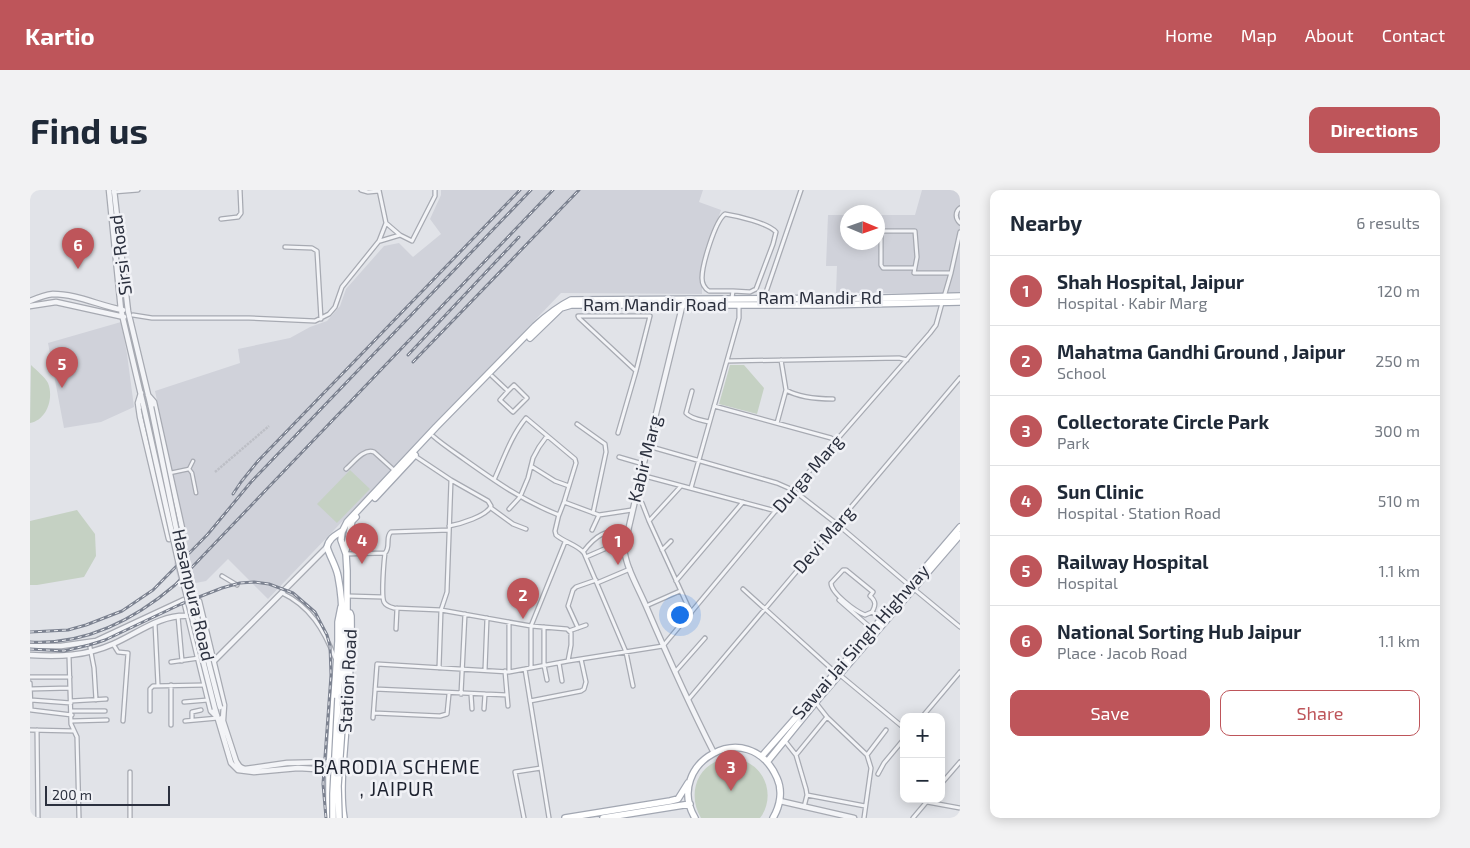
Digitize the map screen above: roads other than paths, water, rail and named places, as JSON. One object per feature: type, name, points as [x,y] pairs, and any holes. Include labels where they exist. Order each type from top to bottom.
[{"type":"main road","name":"Ram Mandir Rd","points":[[395,471],[436,427],[552,311],[571,300],[684,302],[732,299],[764,302],[943,299],[960,296]]},
{"type":"main road","points":[[943,299],[960,302]]},
{"type":"main road","name":"Ram Mandir Road","points":[[345,550],[352,521],[433,436],[561,308],[571,305],[641,302]]},
{"type":"main road","name":"Ram Mandir Road","points":[[684,302],[739,305],[764,302]]},
{"type":"main road","points":[[345,550],[341,540],[342,531],[347,522],[395,471]]},
{"type":"main road","name":"Sawai Jai Singh Highway","points":[[762,756],[838,673],[872,629],[912,587],[960,527]]},
{"type":"main road","points":[[327,547],[331,539],[342,531]]},
{"type":"main road","points":[[767,762],[838,673],[912,587],[960,535]]},
{"type":"main road","name":"Station Road","points":[[327,547],[337,574],[344,606],[351,616],[352,642],[343,762],[342,809],[344,818]]},
{"type":"main road","name":"Station Road","points":[[344,606],[347,596],[345,550]]},
{"type":"main road","points":[[338,818],[339,768],[347,640],[344,606]]},
{"type":"main road","points":[[331,818],[329,770],[338,622],[344,606]]},
{"type":"main road","points":[[331,818],[342,634],[345,616]]},
{"type":"main road","points":[[566,818],[678,799],[698,765],[714,752],[735,748],[762,756],[774,770],[780,791],[780,801],[773,818]]},
{"type":"main road","points":[[692,777],[689,787],[690,804],[695,818]]},
{"type":"main road","points":[[603,818],[690,804]]},
{"type":"street","points":[[112,191],[138,190]]},
{"type":"street","points":[[221,219],[238,217],[241,213],[240,190]]},
{"type":"street","points":[[30,306],[56,302],[122,317],[249,318],[315,321],[321,319],[335,307],[342,287],[379,241],[386,223],[379,191],[368,192],[361,190]]},
{"type":"street","points":[[386,223],[400,235],[412,240],[435,196],[435,190]]},
{"type":"street","points":[[764,302],[801,190]]},
{"type":"street","name":"Sirsi Road","points":[[112,191],[121,310],[140,393]]},
{"type":"street","name":"Sirsi Road","points":[[112,191],[128,310],[132,317]]},
{"type":"street","points":[[960,208],[956,213],[960,223]]},
{"type":"street","points":[[725,214],[773,228],[776,232],[756,289],[750,292],[733,291],[709,291],[703,284],[702,278],[716,225],[725,214]]},
{"type":"street","points":[[914,268],[884,268],[881,265],[881,231],[915,231],[917,257],[914,273],[951,273]]},
{"type":"street","name":"Durga Marg","points":[[663,646],[793,490],[908,360],[936,325],[951,273],[960,232]]},
{"type":"street","points":[[379,241],[400,235]]},
{"type":"street","points":[[285,247],[312,248],[317,251],[321,319]]},
{"type":"street","points":[[732,299],[733,291]]},
{"type":"street","points":[[30,300],[55,294],[128,310]]},
{"type":"street","points":[[641,302],[641,315]]},
{"type":"street","name":"Kabir Marg","points":[[684,302],[640,475],[625,540],[625,555],[663,646],[714,752]]},
{"type":"street","points":[[691,488],[739,318],[739,305]]},
{"type":"street","points":[[618,433],[636,371],[650,317],[649,315],[578,316],[636,371]]},
{"type":"street","name":"Hasanpura Road","points":[[132,317],[219,719],[238,766],[245,768],[295,763],[343,762]]},
{"type":"street","points":[[727,361],[899,358],[908,360]]},
{"type":"street","points":[[776,423],[786,390],[781,360]]},
{"type":"street","points":[[492,376],[508,391]]},
{"type":"street","name":"Devi Marg","points":[[688,701],[960,378]]},
{"type":"street","points":[[514,386],[526,398],[513,412],[500,400],[508,391],[514,386]]},
{"type":"street","points":[[786,390],[816,399],[833,399]]},
{"type":"street","points":[[692,391],[686,413],[692,418],[709,422]]},
{"type":"street","points":[[140,393],[180,569],[218,708]]},
{"type":"street","points":[[140,393],[138,403],[140,417],[168,539],[176,537],[182,528],[154,402],[148,395]]},
{"type":"street","points":[[714,406],[831,438],[836,441]]},
{"type":"street","points":[[494,480],[507,447],[517,428],[526,418],[575,460],[576,463],[570,486],[559,514],[555,531],[558,537],[583,552],[586,557],[626,652],[633,686]]},
{"type":"street","points":[[577,424],[604,444],[606,448],[593,513]]},
{"type":"street","points":[[433,436],[520,497],[538,507],[559,514]]},
{"type":"street","points":[[509,509],[520,497],[539,447],[547,436]]},
{"type":"street","points":[[648,445],[777,483],[793,490],[837,524],[960,627]]},
{"type":"street","points":[[346,469],[366,451],[370,450],[395,471]]},
{"type":"street","points":[[415,455],[451,480],[490,503],[491,508],[513,524],[526,529]]},
{"type":"street","points":[[620,457],[643,464]]},
{"type":"street","points":[[189,469],[193,461]]},
{"type":"street","points":[[531,466],[555,481],[570,486]]},
{"type":"street","points":[[169,473],[189,469]]},
{"type":"street","points":[[189,469],[196,492]]},
{"type":"street","points":[[640,475],[776,511]]},
{"type":"street","points":[[439,668],[441,610],[447,592],[451,480]]},
{"type":"street","points":[[649,521],[681,486]]},
{"type":"street","points":[[635,498],[642,502],[691,613]]},
{"type":"street","points":[[564,502],[599,515],[632,510]]},
{"type":"street","points":[[676,582],[743,502]]},
{"type":"street","points":[[491,508],[468,521],[449,528],[391,532],[388,535],[388,550],[385,553],[382,597],[385,604],[397,608],[441,610],[570,631],[586,625]]},
{"type":"street","points":[[592,530],[599,515]]},
{"type":"street","points":[[583,552],[597,536],[610,532],[627,532]]},
{"type":"street","points":[[586,557],[625,540]]},
{"type":"street","points":[[662,550],[671,541]]},
{"type":"street","points":[[531,668],[531,626],[565,542]]},
{"type":"street","points":[[171,662],[200,661],[219,657],[327,547]]},
{"type":"street","points":[[345,550],[385,553]]},
{"type":"street","points":[[578,628],[568,606],[573,590],[576,587],[630,569]]},
{"type":"street","points":[[843,570],[846,570],[873,592],[870,596],[874,599],[875,603],[872,612],[865,615],[860,613],[832,589],[831,583],[843,570]]},
{"type":"street","points":[[222,576],[237,585]]},
{"type":"street","points":[[743,589],[900,725]]},
{"type":"street","points":[[646,606],[680,591]]},
{"type":"street","points":[[282,593],[294,599],[316,620],[327,637],[336,661]]},
{"type":"street","points":[[347,596],[382,597]]},
{"type":"street","points":[[30,646],[61,646],[89,642],[105,637],[184,600],[196,599],[199,601],[224,705],[219,719]]},
{"type":"street","points":[[184,600],[212,711],[219,719],[231,763],[238,770],[254,772],[298,768],[343,770]]},
{"type":"street","points":[[838,600],[872,629]]},
{"type":"street","points":[[396,629],[397,608]]},
{"type":"street","points":[[872,612],[881,619]]},
{"type":"street","points":[[461,694],[465,614]]},
{"type":"street","points":[[30,656],[70,656],[91,652],[171,617],[178,615],[188,616]]},
{"type":"street","points":[[178,615],[182,661]]},
{"type":"street","points":[[485,670],[487,618]]},
{"type":"street","points":[[508,706],[507,672],[510,622]]},
{"type":"street","points":[[155,624],[158,685]]},
{"type":"street","points":[[544,627],[546,680]]},
{"type":"street","points":[[568,661],[571,645],[570,631]]},
{"type":"street","points":[[675,672],[705,638]]},
{"type":"street","points":[[89,642],[94,668],[96,700]]},
{"type":"street","points":[[113,644],[118,652],[128,653],[123,721]]},
{"type":"street","points":[[373,718],[377,664],[507,672],[663,646]]},
{"type":"street","points":[[70,656],[71,721],[77,737],[79,818]]},
{"type":"street","points":[[530,701],[584,689],[586,682],[581,659]]},
{"type":"street","points":[[559,662],[562,681]]},
{"type":"street","points":[[525,669],[549,818]]},
{"type":"street","points":[[925,713],[960,672]]},
{"type":"street","points":[[30,678],[70,676]]},
{"type":"street","points":[[30,683],[31,710],[72,713],[105,711]]},
{"type":"street","points":[[171,685],[171,726]]},
{"type":"street","points":[[150,711],[150,689],[153,686],[206,685]]},
{"type":"street","points":[[30,691],[70,688]]},
{"type":"street","points":[[375,689],[449,694],[507,695]]},
{"type":"street","points":[[374,713],[440,716],[447,714],[449,694]]},
{"type":"street","points":[[471,694],[472,709]]},
{"type":"street","points":[[484,709],[485,694]]},
{"type":"street","points":[[30,700],[71,702],[106,700]]},
{"type":"street","points":[[184,702],[209,700]]},
{"type":"street","points":[[815,703],[867,755],[871,768],[864,818]]},
{"type":"street","points":[[192,720],[192,712],[201,710]]},
{"type":"street","points":[[796,755],[827,717]]},
{"type":"street","points":[[185,721],[219,719]]},
{"type":"street","points":[[71,721],[107,720]]},
{"type":"street","points":[[30,730],[74,731]]},
{"type":"street","points":[[37,730],[38,818]]},
{"type":"street","points":[[867,755],[886,730]]},
{"type":"street","points":[[784,740],[796,755],[807,795],[804,807]]},
{"type":"street","points":[[878,774],[900,744]]},
{"type":"street","points":[[945,779],[960,762]]},
{"type":"street","points":[[524,818],[515,772],[541,768]]},
{"type":"street","points":[[130,772],[130,818]]},
{"type":"street","points":[[807,795],[865,806]]},
{"type":"street","points":[[780,801],[854,818]]},
{"type":"street","points":[[913,818],[926,803]]},
{"type":"street","points":[[940,803],[960,808]]},
{"type":"tunnel","points":[[215,472],[269,426]]},
{"type":"railway","points":[[233,494],[258,461],[520,190]]},
{"type":"railway","points":[[30,632],[68,630],[86,625],[122,611],[153,590],[208,534],[251,482],[531,190]]},
{"type":"railway","points":[[30,642],[70,639],[108,628],[143,609],[175,585],[553,190]]},
{"type":"railway","points":[[413,362],[579,190]]},
{"type":"railway","points":[[408,355],[519,237]]},
{"type":"railway","points":[[30,649],[64,651],[105,640],[181,604],[240,583],[269,584],[293,593],[315,612],[327,635],[330,646],[331,675],[323,784],[326,818]]},
{"type":"place","name":"National Sorting Hub Jaipur","points":[[78,269]]},
{"type":"place","name":"Railway Hospital","points":[[62,388]]},
{"type":"place","name":"Sun Clinic","points":[[362,564]]},
{"type":"place","name":"Shah Hospital, Jaipur","points":[[618,565]]},
{"type":"place","name":"Mahatma Gandhi Ground , Jaipur","points":[[523,619]]},
{"type":"place","name":"Collectorate Circle Park","points":[[731,791]]},
{"type":"district","name":"BARODIA SCHEME , JAIPUR","points":[[397,778]]}]
